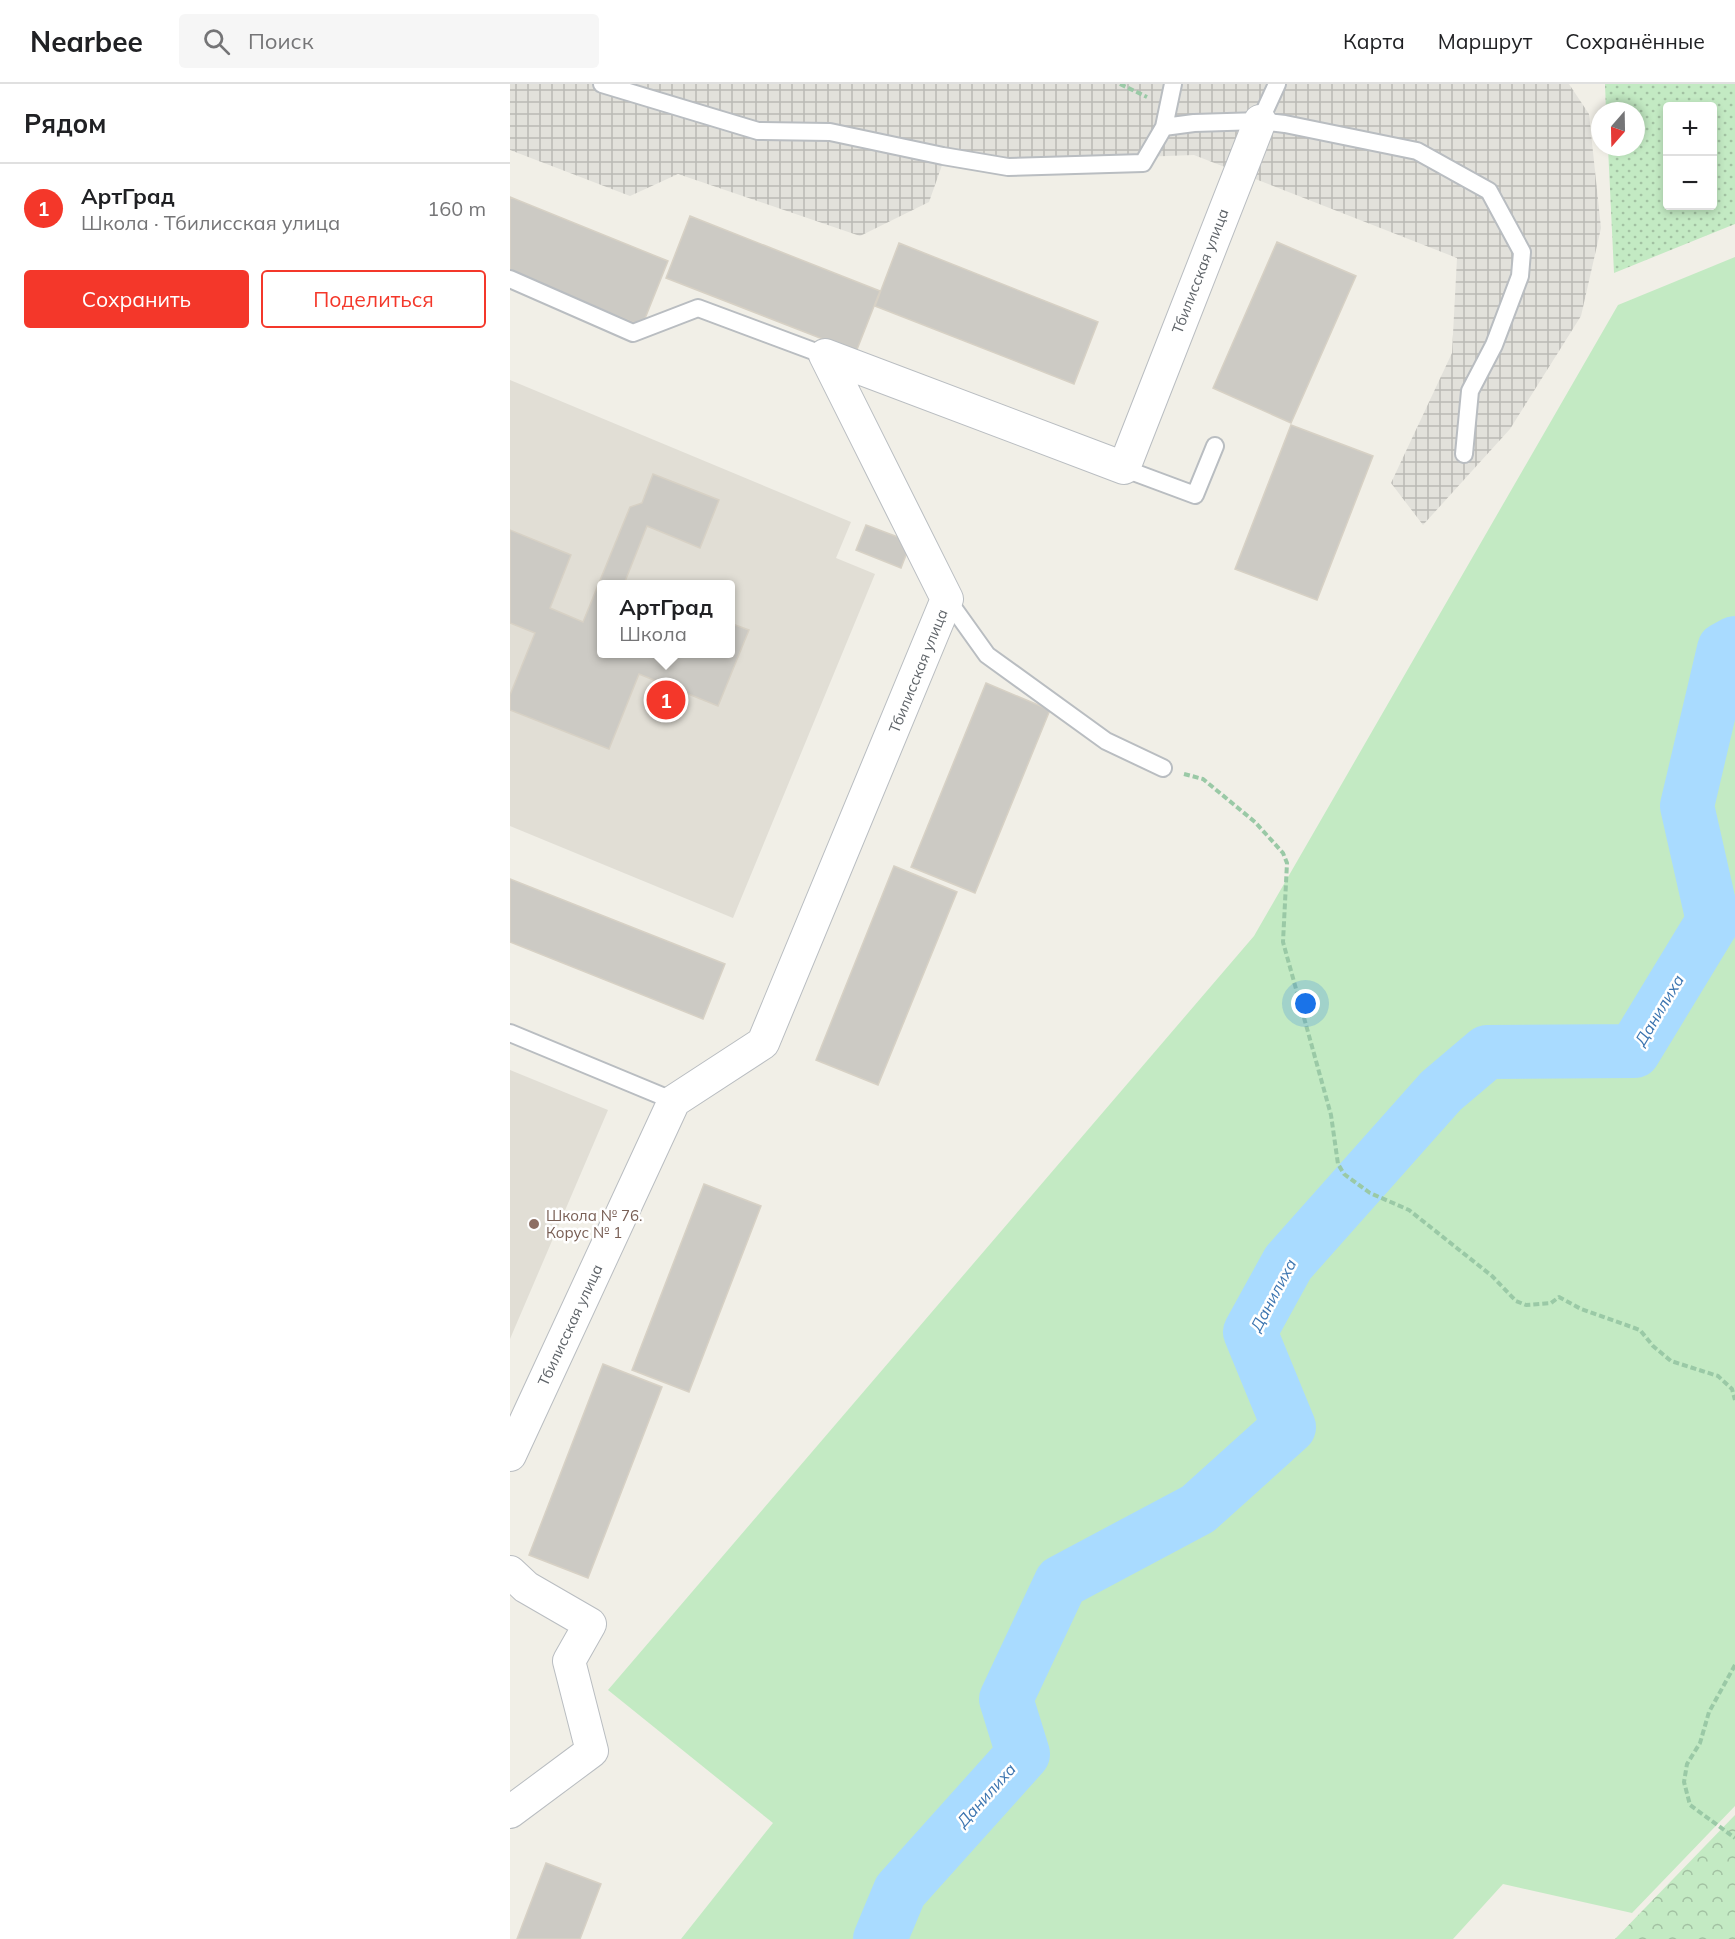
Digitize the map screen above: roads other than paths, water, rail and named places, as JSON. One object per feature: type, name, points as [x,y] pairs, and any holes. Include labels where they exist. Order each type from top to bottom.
[{"type":"street","name":"Тбилисская улица","points":[[1124,468],[1260,122]]},
{"type":"street","name":"Тбилисская улица","points":[[510,1455],[674,1101],[763,1043],[947,599],[825,356]]},
{"type":"street","points":[[825,356],[1124,468]]},
{"type":"street","points":[[510,1572],[526,1587],[590,1624],[569,1661],[592,1751],[510,1812]]},
{"type":"lane","points":[[602,84],[758,131],[830,132],[1008,167],[1143,163],[1164,128],[1173,84]]},
{"type":"lane","points":[[1260,122],[1277,84]]},
{"type":"lane","points":[[1164,128],[1194,123],[1285,124],[1417,151],[1489,191],[1522,252],[1520,276],[1494,345],[1470,391],[1464,454]]},
{"type":"lane","points":[[510,279],[633,333],[698,308],[825,356]]},
{"type":"lane","points":[[1124,468],[1195,495],[1215,446]]},
{"type":"lane","points":[[947,599],[987,655],[1106,741],[1163,768]]},
{"type":"lane","points":[[510,1033],[674,1101]]},
{"type":"waterway","name":"Данилиха","points":[[880,1939],[900,1891],[1023,1754],[1006,1699],[1061,1582],[1198,1509],[1289,1427],[1250,1332],[1288,1263],[1441,1091],[1487,1052],[1634,1051],[1713,921],[1687,806],[1724,649],[1735,643]]},
{"type":"place","name":"АртГрад","points":[[666,700]]},
{"type":"place","name":"Школа № 76. Корус № 1","points":[[534,1224]]}]
